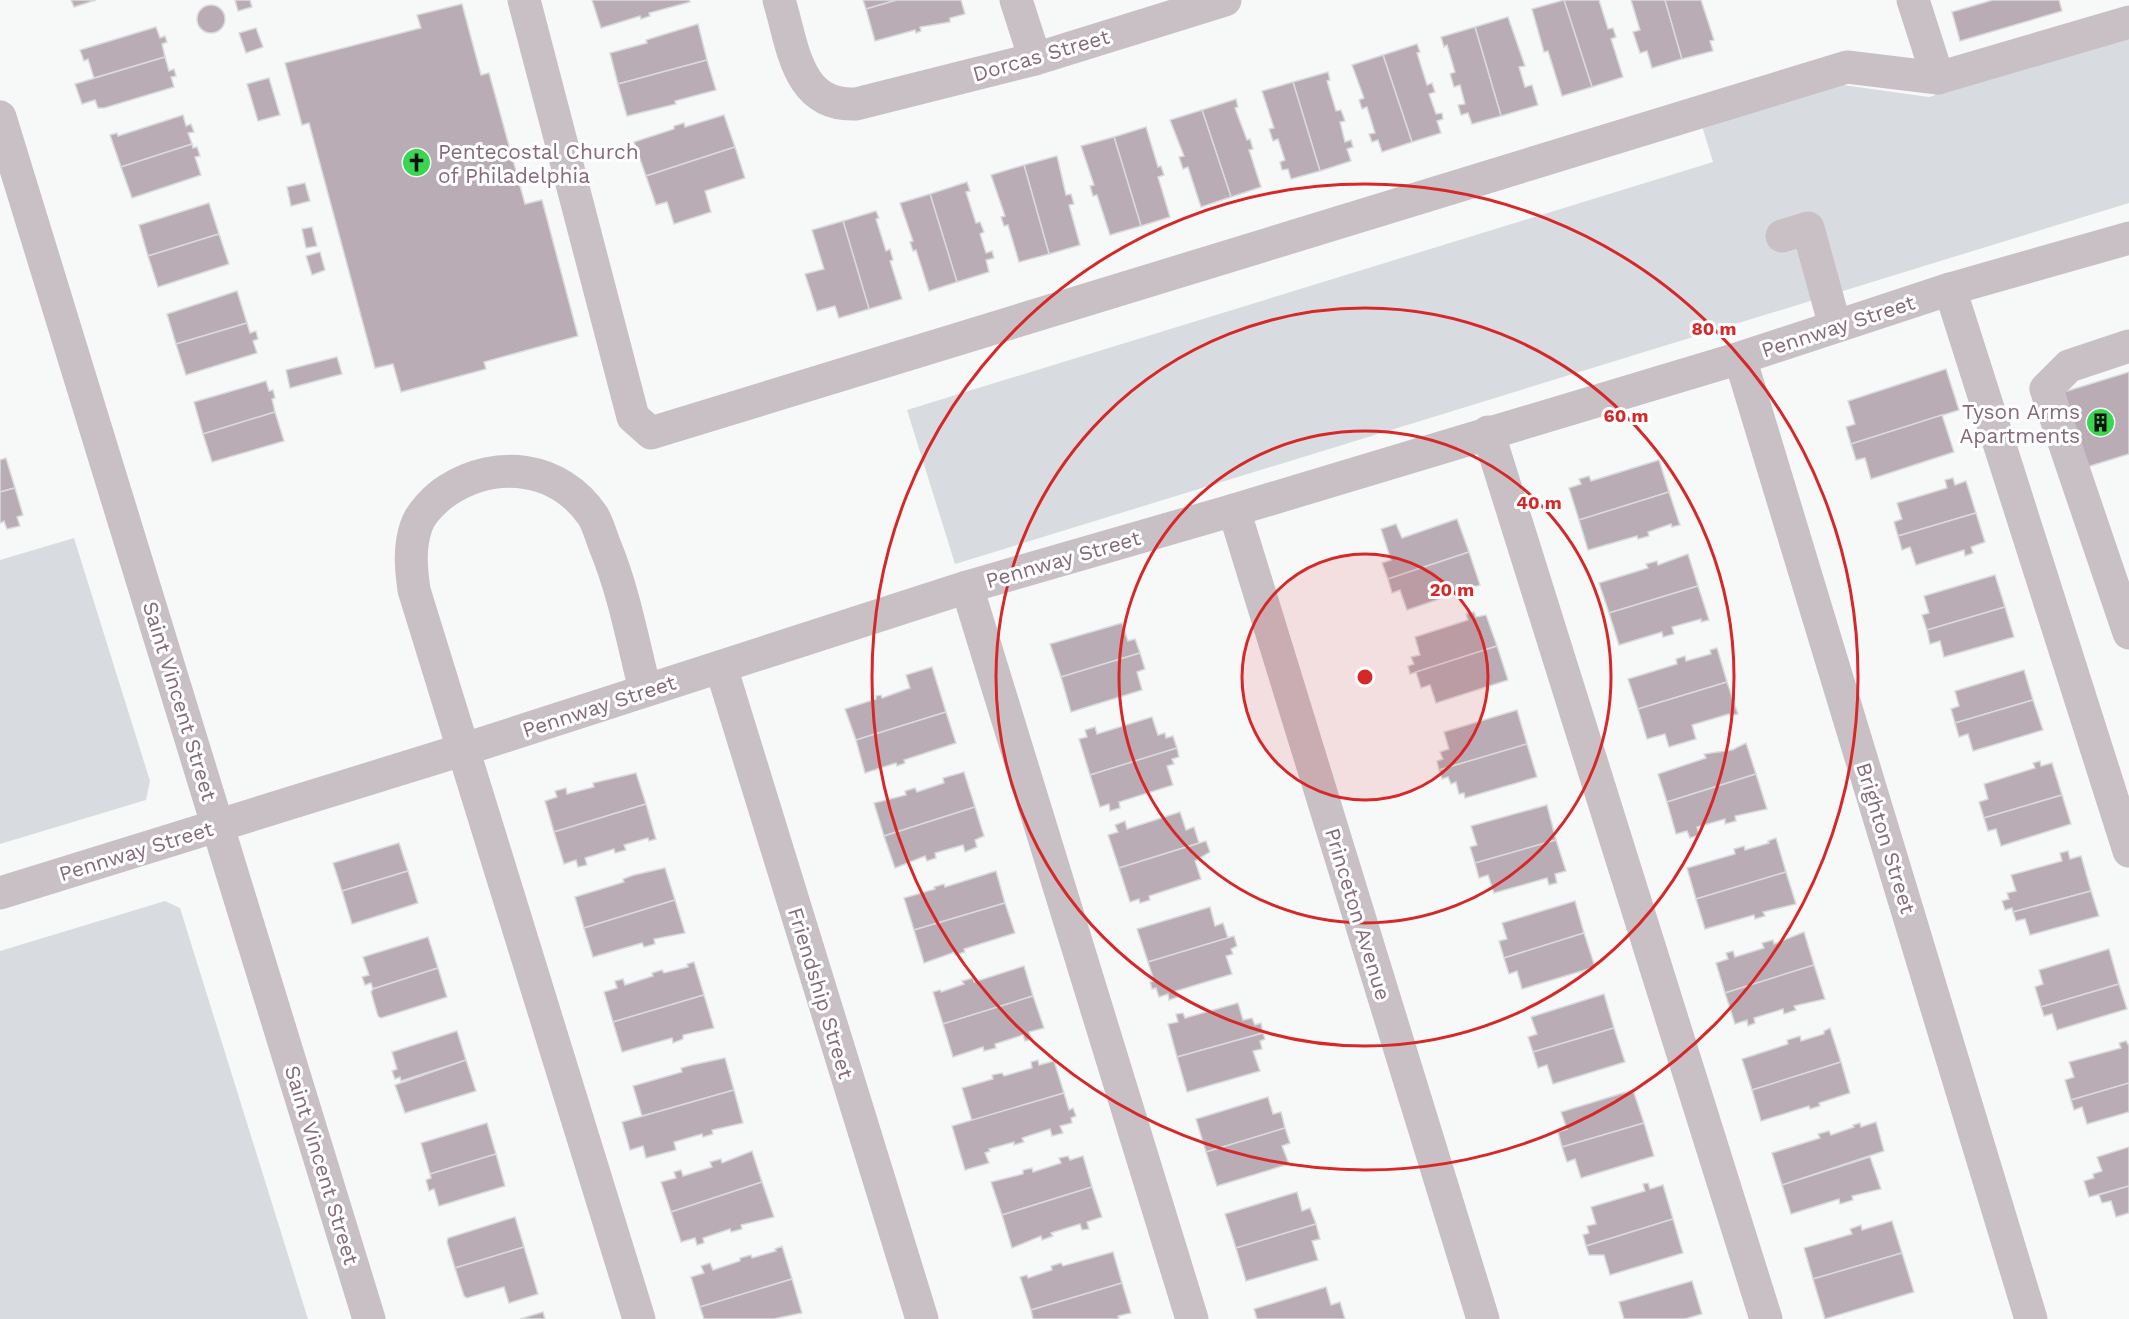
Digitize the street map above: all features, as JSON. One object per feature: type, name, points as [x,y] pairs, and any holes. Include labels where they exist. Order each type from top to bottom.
[{"type":"street","points":[[524,0],[633,417],[651,433],[1847,67],[1938,78],[2129,22]]},
{"type":"street","name":"Dorcas Street","points":[[779,0],[805,81],[814,93],[827,101],[841,104],[856,104],[1035,59],[1225,0]]},
{"type":"street","points":[[1016,0],[1035,59]]},
{"type":"street","points":[[1913,0],[1938,78]]},
{"type":"street","name":"Saint Vincent Street","points":[[0,117],[369,1319]]},
{"type":"street","points":[[1782,236],[1808,228],[1834,326]]},
{"type":"street","name":"Pennway Street","points":[[0,893],[465,749],[968,586],[1234,510],[1740,358],[1950,289],[2129,238]]},
{"type":"street","points":[[1950,289],[2129,850]]},
{"type":"street","points":[[2129,346],[2069,366],[2046,389],[2129,633]]},
{"type":"street","name":"Brighton Street","points":[[1740,358],[2031,1319]]},
{"type":"street","points":[[1488,432],[1766,1319]]},
{"type":"street","points":[[639,1319],[465,749],[414,590],[410,559],[416,525],[438,496],[468,477],[503,470],[538,474],[570,491],[593,517],[617,575],[645,690]]},
{"type":"street","name":"Princeton Avenue","points":[[1234,510],[1483,1319]]},
{"type":"street","points":[[968,586],[1192,1319]]},
{"type":"street","name":"Friendship Street","points":[[721,667],[922,1319]]},
{"type":"shaded area","points":[[2129,35],[2129,203],[955,564],[907,410],[1713,162],[1702,126],[1836,84],[1929,97]]},
{"type":"shaded area","points":[[74,538],[150,781],[146,800],[0,844],[0,560]]},
{"type":"shaded area","points":[[165,901],[180,908],[308,1319],[0,1319],[0,951]]},
{"type":"building","points":[[71,0],[96,0],[74,7]]},
{"type":"building","points":[[235,0],[250,0],[252,7],[238,11]]},
{"type":"building","points":[[592,0],[689,0],[690,2],[649,13],[650,16],[641,19],[640,16],[601,28]]},
{"type":"building","points":[[863,0],[897,0],[866,9]]},
{"type":"building","points":[[897,0],[961,0],[965,14],[950,18],[950,22],[920,27],[921,31],[916,33],[915,30],[875,41],[866,9]]},
{"type":"building","points":[[1564,0],[1599,0],[1608,29],[1613,28],[1616,37],[1611,39],[1623,77],[1592,87]]},
{"type":"building","points":[[1564,0],[1592,87],[1562,96],[1548,51],[1544,52],[1532,9]]},
{"type":"building","points":[[1631,0],[1665,0],[1682,59],[1652,68],[1647,51],[1640,53],[1633,32],[1640,30]]},
{"type":"building","points":[[1665,0],[1701,0],[1714,40],[1710,41],[1713,51],[1682,59]]},
{"type":"building","points":[[1993,0],[2059,0],[2062,11],[1960,41],[1952,12]]},
{"type":"building","name":"Pentecostal Church of Philadelphia","points":[[462,4],[481,75],[489,73],[525,204],[542,200],[578,336],[484,362],[486,369],[401,392],[393,364],[375,368],[309,123],[302,125],[285,63],[421,28],[417,15]]},
{"type":"building","points":[[211,5],[221,9],[225,19],[221,29],[211,33],[201,29],[197,19],[201,9]]},
{"type":"building","points":[[1508,17],[1525,66],[1519,67],[1525,87],[1532,85],[1538,105],[1501,116],[1475,27]]},
{"type":"building","points":[[698,24],[707,60],[618,84],[610,53],[647,43],[646,40]]},
{"type":"building","points":[[156,27],[160,38],[165,36],[167,42],[162,44],[165,57],[94,78],[88,59],[84,61],[80,50]]},
{"type":"building","points":[[1475,27],[1501,116],[1472,124],[1468,113],[1461,115],[1458,105],[1465,104],[1460,85],[1454,87],[1450,74],[1455,72],[1447,45],[1444,47],[1441,37]]},
{"type":"building","points":[[256,28],[263,47],[246,53],[239,33]]},
{"type":"building","points":[[1417,44],[1420,52],[1417,53],[1427,85],[1432,83],[1435,92],[1429,94],[1436,114],[1442,113],[1443,119],[1437,121],[1441,133],[1412,142],[1383,55]]},
{"type":"building","points":[[1383,55],[1412,142],[1382,152],[1378,140],[1372,142],[1369,134],[1375,133],[1367,107],[1362,109],[1359,100],[1364,98],[1352,65]]},
{"type":"building","points":[[165,57],[169,71],[174,69],[176,76],[171,77],[174,87],[104,108],[98,108],[95,100],[82,104],[75,84]]},
{"type":"building","points":[[707,60],[716,90],[675,101],[676,104],[627,116],[618,84]]},
{"type":"building","points":[[1328,72],[1330,80],[1327,81],[1336,111],[1341,110],[1345,121],[1340,122],[1345,142],[1351,140],[1353,147],[1347,149],[1351,161],[1320,171],[1293,82]]},
{"type":"building","points":[[269,78],[280,115],[258,121],[247,84]]},
{"type":"building","points":[[1293,82],[1320,171],[1291,179],[1288,169],[1282,170],[1280,162],[1285,160],[1278,139],[1273,141],[1269,129],[1274,128],[1262,91]]},
{"type":"building","points":[[1236,99],[1238,107],[1235,108],[1247,140],[1250,139],[1253,149],[1249,150],[1261,187],[1231,197],[1202,110]]},
{"type":"building","points":[[1202,110],[1231,197],[1201,207],[1188,167],[1183,169],[1179,157],[1184,156],[1170,120]]},
{"type":"building","points":[[183,115],[186,126],[191,124],[194,132],[188,133],[192,144],[121,167],[110,135],[117,133],[118,136]]},
{"type":"building","points":[[724,115],[735,147],[646,176],[634,142],[674,129],[674,126],[684,123],[685,127]]},
{"type":"building","points":[[1146,127],[1158,167],[1161,166],[1164,175],[1158,177],[1170,217],[1141,226],[1114,137]]},
{"type":"building","points":[[1114,137],[1141,226],[1110,235],[1097,195],[1093,196],[1090,186],[1094,185],[1081,146]]},
{"type":"building","points":[[192,144],[193,148],[197,147],[200,156],[195,157],[201,175],[132,198],[121,167]]},
{"type":"building","points":[[735,147],[745,178],[705,191],[711,212],[674,224],[667,202],[656,205],[646,176]]},
{"type":"building","points":[[1057,156],[1066,195],[1071,194],[1074,204],[1069,205],[1080,245],[1049,254],[1024,165]]},
{"type":"building","points":[[1024,165],[1049,254],[1019,262],[1008,225],[1004,226],[1001,217],[1005,216],[991,175]]},
{"type":"building","points":[[967,182],[970,191],[966,192],[976,223],[980,222],[984,232],[980,234],[986,253],[992,251],[994,258],[986,260],[989,272],[957,282],[930,194]]},
{"type":"building","points":[[305,183],[310,201],[291,206],[287,187]]},
{"type":"building","points":[[930,194],[957,282],[929,291],[916,250],[913,251],[910,242],[913,241],[900,203]]},
{"type":"building","points":[[209,203],[219,234],[148,256],[139,225]]},
{"type":"building","points":[[876,211],[879,218],[876,219],[886,251],[890,249],[893,260],[890,261],[902,299],[869,309],[843,221]]},
{"type":"building","points":[[843,221],[869,309],[839,318],[835,306],[817,311],[805,274],[824,269],[812,230]]},
{"type":"building","points":[[312,227],[317,246],[306,248],[302,229]]},
{"type":"building","points":[[219,234],[229,264],[158,287],[148,256]]},
{"type":"building","points":[[320,252],[325,270],[312,275],[306,256]]},
{"type":"building","points":[[237,291],[247,323],[176,344],[167,314]]},
{"type":"building","points":[[247,323],[250,333],[256,331],[258,339],[253,341],[257,353],[186,375],[176,344]]},
{"type":"building","points":[[337,357],[342,374],[290,388],[286,370]]},
{"type":"building","points":[[1946,369],[1959,410],[1851,444],[1846,427],[1855,424],[1848,401]]},
{"type":"building","name":"Tyson Arms Apartments","points":[[2129,372],[2129,454],[2087,467],[2064,392]]},
{"type":"building","points":[[266,381],[269,391],[273,390],[275,398],[272,399],[275,412],[203,434],[194,402]]},
{"type":"building","points":[[275,412],[284,441],[212,462],[203,434]]},
{"type":"building","points":[[1942,415],[1954,452],[1871,479],[1865,458],[1856,460],[1851,444]]},
{"type":"building","points":[[6,458],[15,488],[0,492],[0,460]]},
{"type":"building","points":[[1659,460],[1669,492],[1579,520],[1569,488],[1581,484],[1579,479],[1589,476],[1591,481]]},
{"type":"building","points":[[1953,478],[1955,485],[1966,481],[1976,513],[1898,536],[1894,522],[1902,519],[1897,503],[1947,488],[1945,480]]},
{"type":"building","points":[[15,488],[23,515],[17,517],[20,526],[7,529],[4,521],[0,523],[0,492]]},
{"type":"building","points":[[1669,492],[1680,525],[1672,527],[1671,524],[1648,532],[1649,536],[1638,539],[1637,536],[1588,550],[1579,520]]},
{"type":"building","points":[[1976,513],[1985,542],[1971,547],[1973,553],[1965,556],[1964,550],[1916,565],[1910,547],[1902,550],[1898,536]]},
{"type":"building","points":[[1457,519],[1469,552],[1388,579],[1382,563],[1391,560],[1381,529],[1396,524],[1402,538]]},
{"type":"building","points":[[1469,552],[1480,585],[1407,610],[1400,590],[1392,593],[1388,579]]},
{"type":"building","points":[[1688,554],[1698,586],[1609,613],[1599,583],[1648,568],[1646,564],[1657,561],[1658,565]]},
{"type":"building","points":[[1995,575],[2005,607],[1927,630],[1922,615],[1929,613],[1924,596]]},
{"type":"building","points":[[1698,586],[1709,620],[1701,622],[1701,619],[1672,627],[1674,634],[1663,637],[1662,632],[1619,645],[1609,613]]},
{"type":"building","points":[[2005,607],[2014,637],[1944,657],[1940,641],[1930,644],[1927,630]]},
{"type":"building","points":[[1474,612],[1476,617],[1486,615],[1497,646],[1410,674],[1408,666],[1414,664],[1411,657],[1420,655],[1415,637],[1468,620],[1466,614]]},
{"type":"building","points":[[1122,623],[1128,641],[1135,639],[1140,653],[1061,677],[1050,644]]},
{"type":"building","points":[[1497,646],[1508,680],[1436,703],[1430,685],[1421,688],[1416,672]]},
{"type":"building","points":[[1717,648],[1727,682],[1638,709],[1628,679],[1677,664],[1676,659],[1685,656],[1686,661],[1711,654],[1710,650]]},
{"type":"building","points":[[1140,653],[1145,669],[1137,672],[1142,690],[1071,712],[1061,677]]},
{"type":"building","points":[[932,667],[946,712],[856,740],[845,709],[876,699],[876,696],[881,695],[882,698],[910,688],[906,675]]},
{"type":"building","points":[[2024,670],[2033,700],[1955,723],[1951,709],[1959,706],[1955,691]]},
{"type":"building","points":[[1727,682],[1738,714],[1730,716],[1729,714],[1692,725],[1696,739],[1669,747],[1665,734],[1647,739],[1638,709]]},
{"type":"building","points":[[2033,700],[2043,730],[1973,751],[1968,734],[1959,737],[1955,723]]},
{"type":"building","points":[[1517,710],[1527,744],[1439,770],[1437,761],[1443,759],[1440,752],[1449,749],[1444,732]]},
{"type":"building","points":[[946,712],[956,743],[904,760],[905,763],[897,766],[896,763],[865,773],[856,740]]},
{"type":"building","points":[[1152,717],[1158,735],[1165,733],[1166,738],[1173,736],[1177,748],[1090,775],[1079,739],[1087,737],[1085,730],[1095,727],[1097,734]]},
{"type":"building","points":[[1746,743],[1756,774],[1667,802],[1658,774],[1706,758],[1704,754],[1732,750]]},
{"type":"building","points":[[1527,744],[1537,777],[1465,798],[1464,793],[1459,794],[1456,782],[1451,784],[1448,777],[1442,779],[1439,770]]},
{"type":"building","points":[[1177,748],[1179,757],[1172,759],[1174,764],[1167,766],[1173,785],[1119,802],[1120,808],[1110,811],[1109,804],[1100,807],[1090,775]]},
{"type":"building","points":[[2040,761],[2041,766],[2052,763],[2062,795],[1984,818],[1979,802],[1988,799],[1984,784],[2035,768],[2033,763]]},
{"type":"building","points":[[964,772],[975,807],[884,836],[874,803],[906,795],[905,791],[915,788],[917,792],[944,783],[943,778]]},
{"type":"building","points":[[636,773],[646,804],[554,832],[545,801],[557,797],[555,791],[566,788],[567,794],[594,787],[593,783]]},
{"type":"building","points":[[1756,774],[1767,809],[1735,816],[1736,821],[1725,824],[1725,819],[1697,827],[1699,835],[1690,838],[1687,831],[1676,834],[1667,802]]},
{"type":"building","points":[[2062,795],[2071,824],[2001,846],[1996,829],[1988,831],[1984,818]]},
{"type":"building","points":[[646,804],[656,839],[649,841],[648,838],[624,845],[626,850],[615,853],[614,849],[585,858],[587,865],[578,867],[576,860],[564,864],[554,832]]},
{"type":"building","points":[[1547,805],[1556,840],[1475,863],[1470,847],[1477,845],[1471,826]]},
{"type":"building","points":[[975,807],[984,836],[975,840],[977,847],[965,852],[963,845],[935,853],[936,858],[927,861],[925,856],[895,868],[884,836]]},
{"type":"building","points":[[1180,812],[1186,830],[1194,827],[1199,843],[1119,868],[1108,835],[1118,832],[1115,825],[1125,821],[1127,829]]},
{"type":"building","points":[[1776,838],[1786,872],[1696,899],[1687,868],[1735,854],[1734,849],[1744,846],[1745,850],[1769,843],[1768,841]]},
{"type":"building","points":[[1556,840],[1566,871],[1555,874],[1557,883],[1549,885],[1547,878],[1494,893],[1488,875],[1479,878],[1475,863]]},
{"type":"building","points":[[1206,841],[1210,852],[1195,861],[1201,879],[1149,896],[1150,900],[1140,903],[1139,899],[1130,902],[1119,868]]},
{"type":"building","points":[[399,843],[408,871],[342,891],[333,863]]},
{"type":"building","points":[[2068,851],[2070,859],[2081,856],[2091,891],[2013,912],[2012,908],[2005,910],[2002,901],[2009,899],[2007,893],[2016,891],[2011,875],[2062,861],[2060,853]]},
{"type":"building","points":[[665,868],[675,900],[584,928],[575,897],[624,882],[623,879],[634,875]]},
{"type":"building","points":[[408,871],[418,903],[352,924],[342,891]]},
{"type":"building","points":[[996,871],[1005,903],[914,930],[904,898],[944,884],[945,887]]},
{"type":"building","points":[[1786,872],[1796,904],[1763,912],[1765,916],[1755,919],[1754,915],[1705,929],[1696,899]]},
{"type":"building","points":[[2091,891],[2099,916],[2030,935],[2025,919],[2016,921],[2013,912]]},
{"type":"building","points":[[675,900],[685,933],[654,939],[655,944],[644,947],[642,943],[593,957],[584,928]]},
{"type":"building","points":[[1575,901],[1584,933],[1504,958],[1499,941],[1507,939],[1502,923]]},
{"type":"building","points":[[1005,903],[1015,933],[964,949],[965,952],[955,955],[955,952],[924,963],[914,930]]},
{"type":"building","points":[[1210,907],[1215,926],[1223,923],[1228,938],[1148,962],[1137,929]]},
{"type":"building","points":[[1804,932],[1814,965],[1725,993],[1716,963],[1728,959],[1726,953],[1733,951],[1735,957],[1764,948],[1762,943],[1773,940],[1774,944]]},
{"type":"building","points":[[1584,933],[1595,967],[1522,989],[1517,971],[1509,974],[1504,958]]},
{"type":"building","points":[[1234,936],[1237,946],[1231,949],[1233,954],[1226,956],[1232,974],[1176,991],[1178,997],[1169,1000],[1168,994],[1159,997],[1156,988],[1152,989],[1150,982],[1154,981],[1148,962]]},
{"type":"building","points":[[428,937],[438,968],[373,989],[371,983],[365,985],[362,977],[369,975],[363,957]]},
{"type":"building","points":[[2109,949],[2119,984],[2041,1007],[2035,987],[2043,984],[2039,970]]},
{"type":"building","points":[[694,962],[704,995],[613,1022],[604,992],[617,988],[615,981],[623,979],[625,985],[653,976],[652,973],[662,970],[664,973],[688,967],[687,964]]},
{"type":"building","points":[[1814,965],[1825,999],[1794,1006],[1796,1010],[1784,1014],[1783,1009],[1754,1018],[1755,1023],[1748,1026],[1747,1020],[1735,1024],[1725,993]]},
{"type":"building","points":[[1024,966],[1033,996],[943,1024],[933,992],[940,990],[941,992],[964,984],[962,981],[973,978],[974,982]]},
{"type":"building","points":[[438,968],[447,997],[381,1018],[378,1016],[371,992],[373,989]]},
{"type":"building","points":[[2119,984],[2127,1009],[2057,1030],[2052,1014],[2044,1016],[2041,1007]]},
{"type":"building","points":[[1604,994],[1614,1028],[1533,1052],[1528,1037],[1537,1034],[1531,1017]]},
{"type":"building","points":[[704,995],[714,1028],[683,1035],[683,1039],[673,1043],[672,1038],[622,1052],[613,1022]]},
{"type":"building","points":[[1033,996],[1044,1028],[1029,1032],[1032,1039],[1025,1041],[1023,1035],[995,1044],[996,1048],[984,1051],[983,1047],[953,1057],[943,1024]]},
{"type":"building","points":[[1238,1003],[1243,1020],[1252,1018],[1255,1025],[1261,1023],[1263,1033],[1177,1057],[1168,1024],[1178,1022],[1176,1014],[1183,1013],[1185,1018]]},
{"type":"building","points":[[1614,1028],[1625,1062],[1553,1084],[1547,1065],[1538,1068],[1533,1052]]},
{"type":"building","points":[[1830,1028],[1841,1062],[1752,1090],[1742,1059],[1788,1044],[1787,1040],[1800,1036],[1801,1041],[1824,1034],[1824,1031]]},
{"type":"building","points":[[457,1031],[466,1060],[401,1081],[400,1077],[395,1079],[392,1071],[397,1069],[392,1052]]},
{"type":"building","points":[[1263,1033],[1265,1039],[1260,1041],[1262,1049],[1253,1051],[1260,1071],[1187,1092],[1177,1057]]},
{"type":"building","points":[[2126,1041],[2129,1046],[2129,1083],[2071,1100],[2065,1080],[2074,1077],[2069,1062],[2121,1048],[2119,1043]]},
{"type":"building","points":[[725,1058],[734,1090],[642,1116],[633,1086],[682,1072],[681,1068]]},
{"type":"building","points":[[466,1060],[476,1091],[405,1113],[395,1085]]},
{"type":"building","points":[[1038,1060],[1039,1065],[1054,1061],[1064,1093],[972,1121],[962,1088],[993,1079],[992,1075],[1002,1073],[1004,1076],[1032,1068],[1031,1062]]},
{"type":"building","points":[[1841,1062],[1850,1093],[1819,1103],[1820,1106],[1810,1109],[1809,1106],[1761,1121],[1752,1090]]},
{"type":"building","points":[[2129,1083],[2129,1112],[2087,1124],[2082,1107],[2074,1110],[2071,1100]]},
{"type":"building","points":[[734,1090],[743,1123],[712,1130],[713,1134],[703,1137],[702,1134],[674,1142],[676,1150],[646,1158],[643,1146],[630,1150],[622,1122]]},
{"type":"building","points":[[1633,1090],[1644,1123],[1562,1147],[1558,1132],[1567,1129],[1561,1112]]},
{"type":"building","points":[[1064,1093],[1069,1110],[1073,1108],[1076,1116],[1071,1118],[1072,1123],[1060,1126],[1063,1133],[1052,1136],[1050,1129],[1022,1138],[1024,1142],[1014,1145],[1014,1142],[989,1149],[990,1151],[985,1153],[989,1163],[965,1170],[952,1126]]},
{"type":"building","points":[[1268,1097],[1273,1114],[1281,1112],[1285,1128],[1206,1152],[1196,1119]]},
{"type":"building","points":[[1876,1122],[1884,1151],[1782,1185],[1772,1153],[1820,1138],[1818,1134],[1829,1131],[1831,1135],[1854,1127],[1853,1125],[1860,1123],[1861,1127]]},
{"type":"building","points":[[487,1123],[496,1154],[430,1174],[421,1143]]},
{"type":"building","points":[[1644,1123],[1654,1156],[1581,1178],[1575,1159],[1567,1162],[1562,1147]]},
{"type":"building","points":[[1285,1128],[1290,1143],[1282,1146],[1289,1164],[1217,1186],[1206,1152]]},
{"type":"building","points":[[2129,1147],[2129,1186],[2089,1197],[2084,1181],[2094,1178],[2093,1174],[2102,1171],[2097,1157]]},
{"type":"building","points":[[752,1151],[762,1182],[671,1212],[661,1182],[676,1178],[674,1172],[681,1170],[683,1176],[712,1167],[710,1162],[721,1159],[722,1163]]},
{"type":"building","points":[[496,1154],[505,1186],[439,1206],[434,1189],[429,1191],[426,1180],[431,1178],[430,1174]]},
{"type":"building","points":[[1068,1156],[1070,1160],[1083,1156],[1092,1187],[1002,1215],[991,1182],[1023,1174],[1023,1170],[1032,1168],[1033,1172],[1061,1163],[1059,1158]]},
{"type":"building","points":[[1870,1157],[1881,1189],[1852,1196],[1853,1200],[1840,1204],[1839,1199],[1791,1214],[1782,1185]]},
{"type":"building","points":[[762,1182],[774,1217],[741,1225],[742,1229],[731,1232],[730,1229],[703,1238],[704,1243],[697,1245],[695,1238],[681,1242],[671,1212]]},
{"type":"building","points":[[1648,1183],[1650,1189],[1663,1185],[1673,1219],[1586,1246],[1583,1235],[1589,1233],[1587,1226],[1596,1224],[1591,1207],[1645,1191],[1643,1184]]},
{"type":"building","points":[[2129,1186],[2129,1213],[2116,1217],[2111,1201],[2102,1203],[2099,1195]]},
{"type":"building","points":[[1092,1187],[1102,1217],[1087,1222],[1089,1229],[1082,1230],[1080,1224],[1051,1233],[1053,1236],[1042,1240],[1041,1236],[1012,1248],[1002,1215]]},
{"type":"building","points":[[1297,1192],[1302,1211],[1310,1208],[1316,1224],[1236,1248],[1225,1214]]},
{"type":"building","points":[[515,1217],[524,1247],[455,1268],[447,1242],[448,1238]]},
{"type":"building","points":[[1673,1219],[1683,1253],[1610,1275],[1604,1255],[1589,1255],[1586,1246]]},
{"type":"building","points":[[1892,1221],[1902,1253],[1813,1279],[1804,1248],[1852,1234],[1850,1229],[1861,1225],[1862,1230]]},
{"type":"building","points":[[1316,1224],[1320,1239],[1312,1241],[1318,1260],[1246,1281],[1236,1248]]},
{"type":"building","points":[[782,1246],[792,1279],[700,1307],[691,1277],[704,1273],[701,1266],[710,1263],[713,1270],[740,1261],[740,1258],[751,1255],[752,1258],[776,1251],[775,1249]]},
{"type":"building","points":[[524,1247],[538,1294],[509,1303],[504,1287],[467,1298],[464,1296],[455,1268]]},
{"type":"building","points":[[1113,1252],[1122,1283],[1031,1310],[1020,1277],[1027,1275],[1028,1278],[1052,1270],[1051,1266],[1061,1263],[1063,1266]]},
{"type":"building","points":[[1902,1253],[1914,1292],[1825,1319],[1813,1279]]},
{"type":"building","points":[[792,1279],[802,1313],[773,1319],[704,1319],[700,1307]]},
{"type":"building","points":[[1692,1281],[1702,1314],[1685,1319],[1624,1319],[1619,1302]]},
{"type":"building","points":[[1122,1283],[1131,1313],[1118,1316],[1119,1319],[1033,1319],[1031,1310]]},
{"type":"building","points":[[1326,1287],[1331,1305],[1340,1302],[1345,1319],[1257,1319],[1254,1309]]},
{"type":"building","points":[[543,1312],[545,1319],[520,1319]]},
{"type":"place","name":"Pentecostal Church of Philadelphia","points":[[417,163]]},
{"type":"place","name":"Tyson Arms Apartments","points":[[2101,423]]}]
